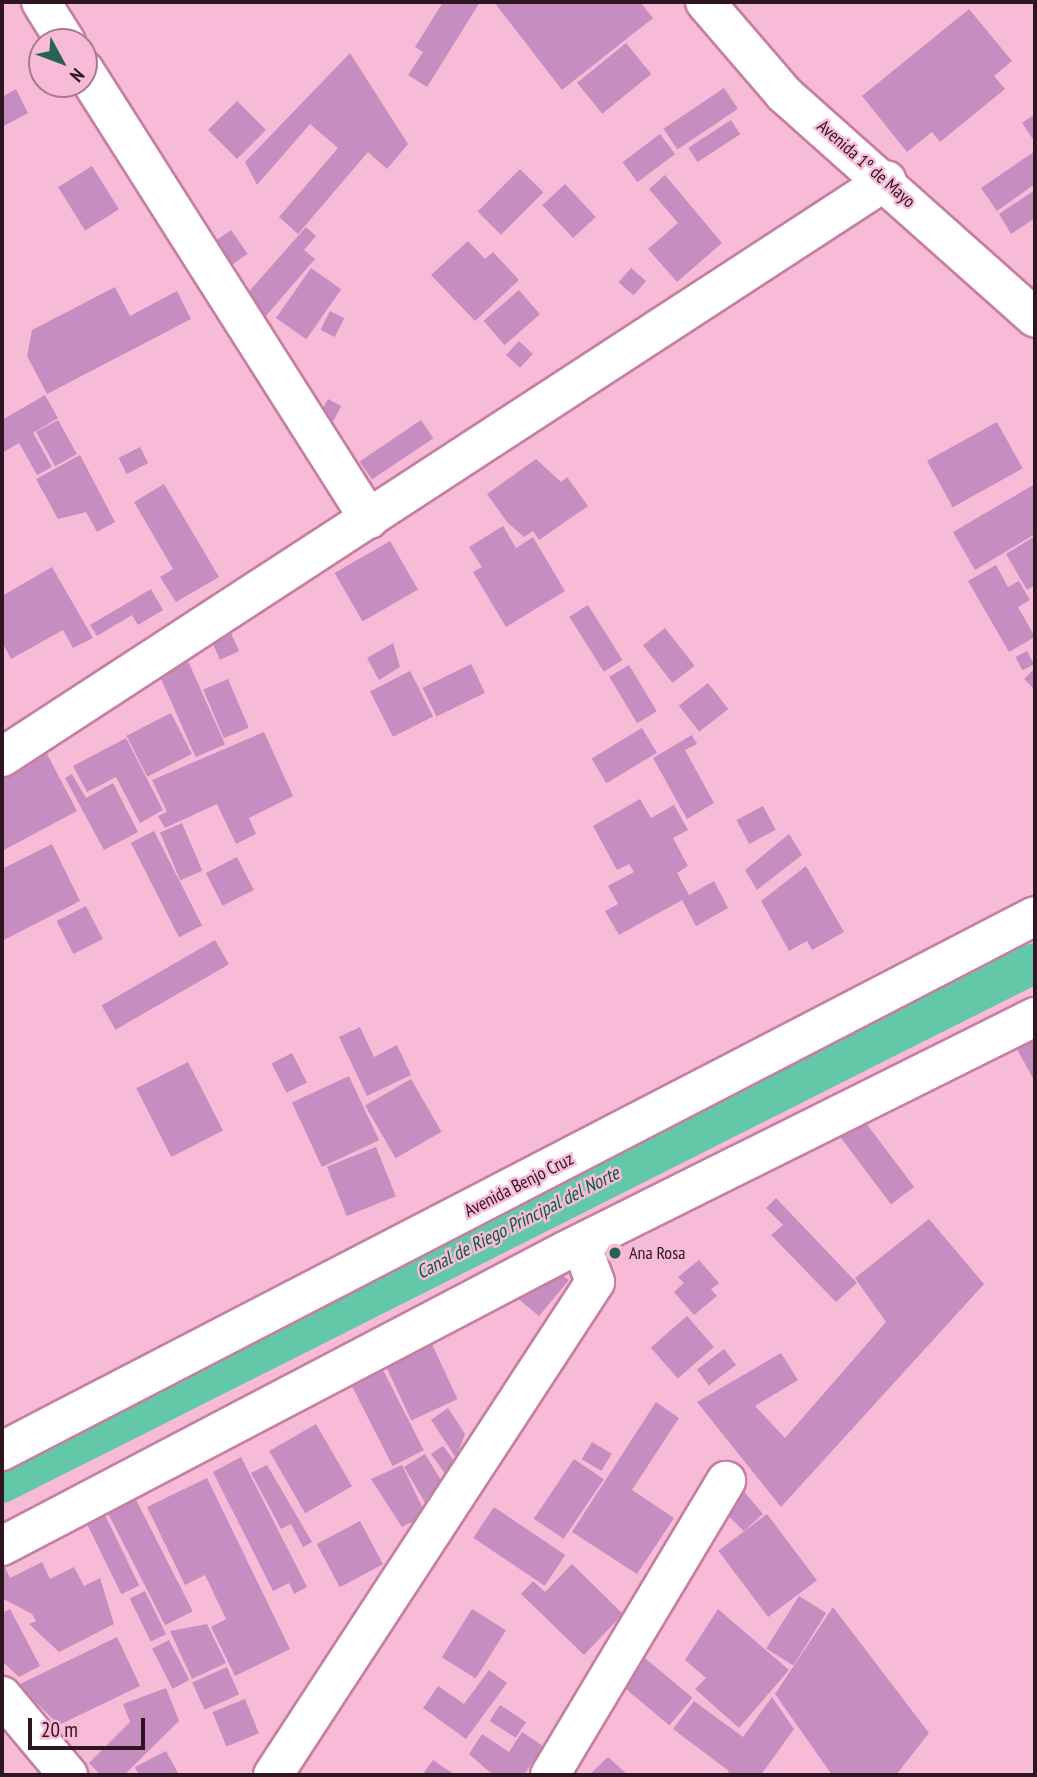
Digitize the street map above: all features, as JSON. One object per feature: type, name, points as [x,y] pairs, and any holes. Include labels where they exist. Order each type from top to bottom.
[{"type":"main road","points":[[41,2],[57,28]]},
{"type":"main road","name":"Avenida 1º de Mayo","points":[[705,2],[784,94],[887,180],[1035,318]]},
{"type":"main road","points":[[98,92],[369,519]]},
{"type":"main road","points":[[2,757],[887,180]]},
{"type":"main road","name":"Avenida Benjo Cruz","points":[[2,1451],[1035,916]]},
{"type":"main road","points":[[2,1545],[581,1244],[1035,1017]]},
{"type":"main road","points":[[273,1775],[595,1282],[581,1244]]},
{"type":"main road","points":[[550,1775],[726,1481]]},
{"type":"main road","points":[[2,1696],[68,1775]]},
{"type":"building","points":[[443,2],[480,2],[427,87],[408,75],[423,52],[415,47]]},
{"type":"building","points":[[494,2],[640,2],[653,18],[562,90]]},
{"type":"building","points":[[969,9],[1012,61],[994,76],[1005,89],[940,142],[932,132],[907,152],[862,96]]},
{"type":"building","points":[[626,43],[651,74],[602,114],[577,83]]},
{"type":"building","points":[[350,53],[408,144],[387,169],[368,152],[298,234],[279,217],[338,148],[310,124],[257,185],[245,162]]},
{"type":"building","points":[[724,88],[738,109],[677,150],[663,129]]},
{"type":"building","points":[[16,89],[28,113],[4,126],[2,97]]},
{"type":"building","points":[[237,101],[266,130],[237,159],[208,130]]},
{"type":"building","points":[[1035,114],[1035,142],[1022,123]]},
{"type":"building","points":[[731,120],[740,134],[697,162],[688,148]]},
{"type":"building","points":[[660,134],[675,154],[638,182],[622,162]]},
{"type":"building","points":[[1035,151],[1035,184],[997,211],[981,188]]},
{"type":"building","points":[[92,166],[119,209],[85,230],[58,187]]},
{"type":"building","points":[[520,169],[543,192],[501,235],[478,211]]},
{"type":"building","points":[[665,175],[722,243],[677,282],[648,249],[678,223],[649,189]]},
{"type":"building","points":[[565,184],[596,217],[573,238],[542,205]]},
{"type":"building","points":[[1035,190],[1035,218],[1011,234],[999,214]]},
{"type":"building","points":[[306,227],[316,236],[304,250],[315,259],[259,324],[237,305]]},
{"type":"building","points":[[231,230],[248,254],[226,269],[210,245]]},
{"type":"building","points":[[468,241],[485,259],[493,252],[519,280],[475,321],[431,275]]},
{"type":"building","points":[[311,268],[341,289],[306,339],[276,318]]},
{"type":"building","points":[[631,268],[646,281],[634,295],[619,282]]},
{"type":"building","points":[[115,287],[130,316],[177,291],[191,319],[47,394],[27,356],[32,330]]},
{"type":"building","points":[[519,290],[540,314],[505,345],[484,321]]},
{"type":"building","points":[[330,311],[344,318],[335,337],[320,330]]},
{"type":"building","points":[[519,341],[533,354],[520,368],[506,355]]},
{"type":"building","points":[[45,395],[58,418],[33,433],[52,467],[37,475],[19,443],[2,453],[2,420]]},
{"type":"building","points":[[328,399],[341,406],[333,421],[320,414]]},
{"type":"building","points":[[58,420],[77,454],[55,466],[36,432]]},
{"type":"building","points":[[421,420],[433,438],[372,480],[360,461]]},
{"type":"building","points":[[997,422],[1023,468],[953,507],[927,461]]},
{"type":"building","points":[[140,447],[148,463],[127,474],[119,458]]},
{"type":"building","points":[[80,455],[115,522],[97,532],[86,512],[58,519],[36,479]]},
{"type":"building","points":[[536,459],[561,482],[567,477],[588,506],[539,540],[533,531],[524,537],[507,522],[487,494]]},
{"type":"building","points":[[164,484],[219,577],[176,602],[160,577],[173,569],[134,502]]},
{"type":"building","points":[[1035,484],[1035,534],[975,570],[953,532]]},
{"type":"building","points":[[503,526],[516,548],[533,537],[565,591],[506,627],[473,572],[482,567],[469,547]]},
{"type":"building","points":[[1035,536],[1035,585],[1027,590],[1006,554]]},
{"type":"building","points":[[390,541],[418,589],[363,621],[335,573]]},
{"type":"building","points":[[996,565],[1008,587],[1019,581],[1030,600],[1018,607],[1035,637],[1009,652],[968,581]]},
{"type":"building","points":[[52,567],[93,638],[73,648],[63,630],[11,659],[2,642],[2,596]]},
{"type":"building","points":[[151,589],[163,610],[138,625],[132,615],[97,636],[90,625]]},
{"type":"building","points":[[588,605],[622,660],[604,672],[569,617]]},
{"type":"building","points":[[665,628],[695,666],[672,683],[643,645]]},
{"type":"building","points":[[231,633],[239,651],[220,660],[212,642]]},
{"type":"building","points":[[393,643],[400,667],[379,680],[367,658]]},
{"type":"building","points":[[1027,651],[1034,664],[1023,670],[1016,657]]},
{"type":"building","points":[[188,661],[225,744],[196,757],[159,674]]},
{"type":"building","points":[[471,664],[485,693],[436,716],[422,688]]},
{"type":"building","points":[[629,665],[657,711],[637,723],[609,677]]},
{"type":"building","points":[[1035,668],[1035,690],[1024,679]]},
{"type":"building","points":[[410,671],[433,716],[393,737],[370,691]]},
{"type":"building","points":[[228,679],[249,728],[224,738],[203,690]]},
{"type":"building","points":[[708,683],[728,709],[699,732],[679,706]]},
{"type":"building","points":[[171,713],[192,754],[147,777],[126,736]]},
{"type":"building","points":[[642,728],[657,753],[606,783],[591,758]]},
{"type":"building","points":[[264,732],[293,796],[249,818],[256,834],[236,844],[217,804],[165,828],[158,816],[167,812],[152,780]]},
{"type":"building","points":[[692,735],[697,744],[685,750],[714,803],[687,819],[653,758]]},
{"type":"building","points":[[126,738],[163,810],[140,823],[116,777],[87,792],[73,766]]},
{"type":"building","points":[[46,752],[77,811],[2,851],[2,775]]},
{"type":"building","points":[[72,774],[86,798],[113,783],[138,832],[104,850],[65,778]]},
{"type":"building","points":[[640,799],[651,818],[674,805],[688,830],[673,838],[688,866],[677,873],[689,895],[714,881],[728,908],[696,926],[682,900],[619,935],[605,911],[618,904],[608,886],[634,872],[629,864],[617,870],[593,826]]},
{"type":"building","points":[[763,806],[776,830],[749,844],[737,820]]},
{"type":"building","points":[[182,823],[202,871],[180,880],[160,832]]},
{"type":"building","points":[[154,831],[202,925],[179,937],[131,843]]},
{"type":"building","points":[[789,834],[802,855],[757,890],[745,870]]},
{"type":"building","points":[[52,844],[80,901],[2,941],[2,869]]},
{"type":"building","points":[[237,857],[254,890],[223,906],[206,873]]},
{"type":"building","points":[[806,866],[844,932],[812,950],[807,941],[789,951],[761,901]]},
{"type":"building","points":[[86,906],[103,939],[73,954],[57,921]]},
{"type":"building","points":[[215,940],[229,964],[116,1030],[102,1006]]},
{"type":"building","points":[[360,1027],[374,1057],[397,1045],[411,1075],[367,1096],[339,1037]]},
{"type":"building","points":[[1035,1030],[1035,1082],[1013,1042]]},
{"type":"building","points":[[292,1053],[307,1082],[286,1093],[272,1063]]},
{"type":"building","points":[[188,1062],[223,1131],[171,1157],[136,1088]]},
{"type":"building","points":[[349,1076],[379,1140],[322,1167],[292,1103]]},
{"type":"building","points":[[411,1079],[442,1132],[396,1158],[365,1106]]},
{"type":"building","points":[[863,1119],[914,1187],[891,1204],[840,1136]]},
{"type":"building","points":[[376,1147],[396,1196],[347,1216],[327,1167]]},
{"type":"building","points":[[776,1198],[857,1283],[836,1302],[771,1235],[783,1225],[766,1208]]},
{"type":"building","points":[[929,1219],[984,1284],[781,1507],[697,1402],[781,1353],[798,1380],[755,1406],[785,1438],[886,1322],[855,1278]]},
{"type":"building","points":[[699,1260],[719,1283],[711,1289],[717,1296],[694,1315],[674,1292],[684,1283],[678,1277]]},
{"type":"building","points":[[562,1275],[569,1280],[539,1316],[517,1298]]},
{"type":"building","points":[[687,1316],[714,1347],[678,1378],[651,1347]]},
{"type":"building","points":[[430,1340],[457,1399],[411,1420],[384,1362]]},
{"type":"building","points":[[724,1349],[736,1365],[709,1385],[697,1369]]},
{"type":"building","points":[[383,1370],[424,1450],[393,1466],[352,1386]]},
{"type":"building","points":[[656,1402],[679,1418],[632,1490],[674,1518],[637,1574],[572,1532]]},
{"type":"building","points":[[448,1408],[465,1434],[456,1458],[431,1420]]},
{"type":"building","points":[[316,1424],[352,1486],[305,1513],[269,1451]]},
{"type":"building","points":[[592,1442],[612,1454],[601,1471],[582,1459]]},
{"type":"building","points":[[443,1446],[453,1459],[446,1475],[431,1454]]},
{"type":"building","points":[[425,1454],[441,1480],[427,1506],[404,1467]]},
{"type":"building","points":[[241,1457],[307,1587],[294,1594],[289,1583],[273,1591],[213,1472]]},
{"type":"building","points":[[574,1459],[604,1479],[564,1539],[534,1519]]},
{"type":"building","points":[[267,1465],[312,1542],[303,1547],[291,1524],[281,1529],[251,1473]]},
{"type":"building","points":[[402,1465],[426,1515],[402,1527],[371,1479]]},
{"type":"building","points":[[207,1478],[290,1649],[235,1676],[211,1627],[226,1619],[205,1575],[185,1585],[147,1507]]},
{"type":"building","points":[[741,1488],[763,1514],[744,1531],[725,1513]]},
{"type":"building","points":[[131,1490],[193,1611],[165,1625],[103,1504]]},
{"type":"building","points":[[494,1507],[565,1555],[545,1586],[473,1538]]},
{"type":"building","points":[[102,1509],[139,1585],[121,1594],[84,1518]]},
{"type":"building","points":[[767,1514],[817,1580],[768,1617],[718,1551]]},
{"type":"building","points":[[360,1521],[383,1564],[340,1587],[317,1544]]},
{"type":"building","points":[[2,1561],[10,1578],[42,1562],[50,1579],[74,1567],[84,1586],[100,1578],[114,1624],[59,1652],[29,1624],[36,1621],[32,1614],[2,1598]]},
{"type":"building","points":[[572,1564],[623,1614],[584,1655],[521,1594],[533,1581],[545,1592]]},
{"type":"building","points":[[145,1591],[166,1634],[151,1642],[130,1598]]},
{"type":"building","points":[[799,1596],[826,1613],[793,1666],[766,1649]]},
{"type":"building","points":[[833,1607],[929,1733],[896,1775],[832,1775],[775,1694]]},
{"type":"building","points":[[10,1609],[40,1666],[19,1677],[2,1661],[2,1613]]},
{"type":"building","points":[[472,1609],[506,1630],[476,1679],[442,1657]]},
{"type":"building","points":[[718,1609],[789,1670],[739,1728],[695,1689],[706,1678],[685,1660]]},
{"type":"building","points":[[207,1624],[226,1663],[192,1679],[170,1631]]},
{"type":"building","points":[[117,1637],[140,1686],[59,1725],[18,1685]]},
{"type":"building","points":[[169,1640],[189,1680],[173,1689],[152,1649]]},
{"type":"building","points":[[645,1658],[692,1698],[669,1725],[622,1686]]},
{"type":"building","points":[[227,1667],[239,1694],[204,1710],[192,1682]]},
{"type":"building","points":[[489,1670],[507,1683],[466,1739],[423,1708],[438,1686],[464,1704]]},
{"type":"building","points":[[166,1688],[179,1721],[124,1775],[101,1775],[89,1763],[130,1722],[123,1704]]},
{"type":"building","points":[[772,1697],[794,1729],[761,1775],[726,1775],[729,1771],[673,1729],[694,1701],[743,1737]]},
{"type":"building","points":[[245,1699],[259,1733],[226,1746],[213,1712]]},
{"type":"building","points":[[500,1705],[526,1722],[516,1738],[490,1721]]},
{"type":"building","points":[[522,1732],[543,1746],[524,1775],[493,1775],[469,1754],[482,1734],[509,1752]]},
{"type":"building","points":[[166,1751],[179,1775],[139,1775],[135,1767]]},
{"type":"building","points":[[608,1757],[628,1775],[589,1775]]},
{"type":"building","points":[[433,1760],[455,1775],[422,1775]]},
{"type":"waterway","name":"Canal de Riego Principal del Norte","points":[[2,1483],[1035,963]]},
{"type":"place","name":"Ana Rosa","points":[[615,1253]]}]
